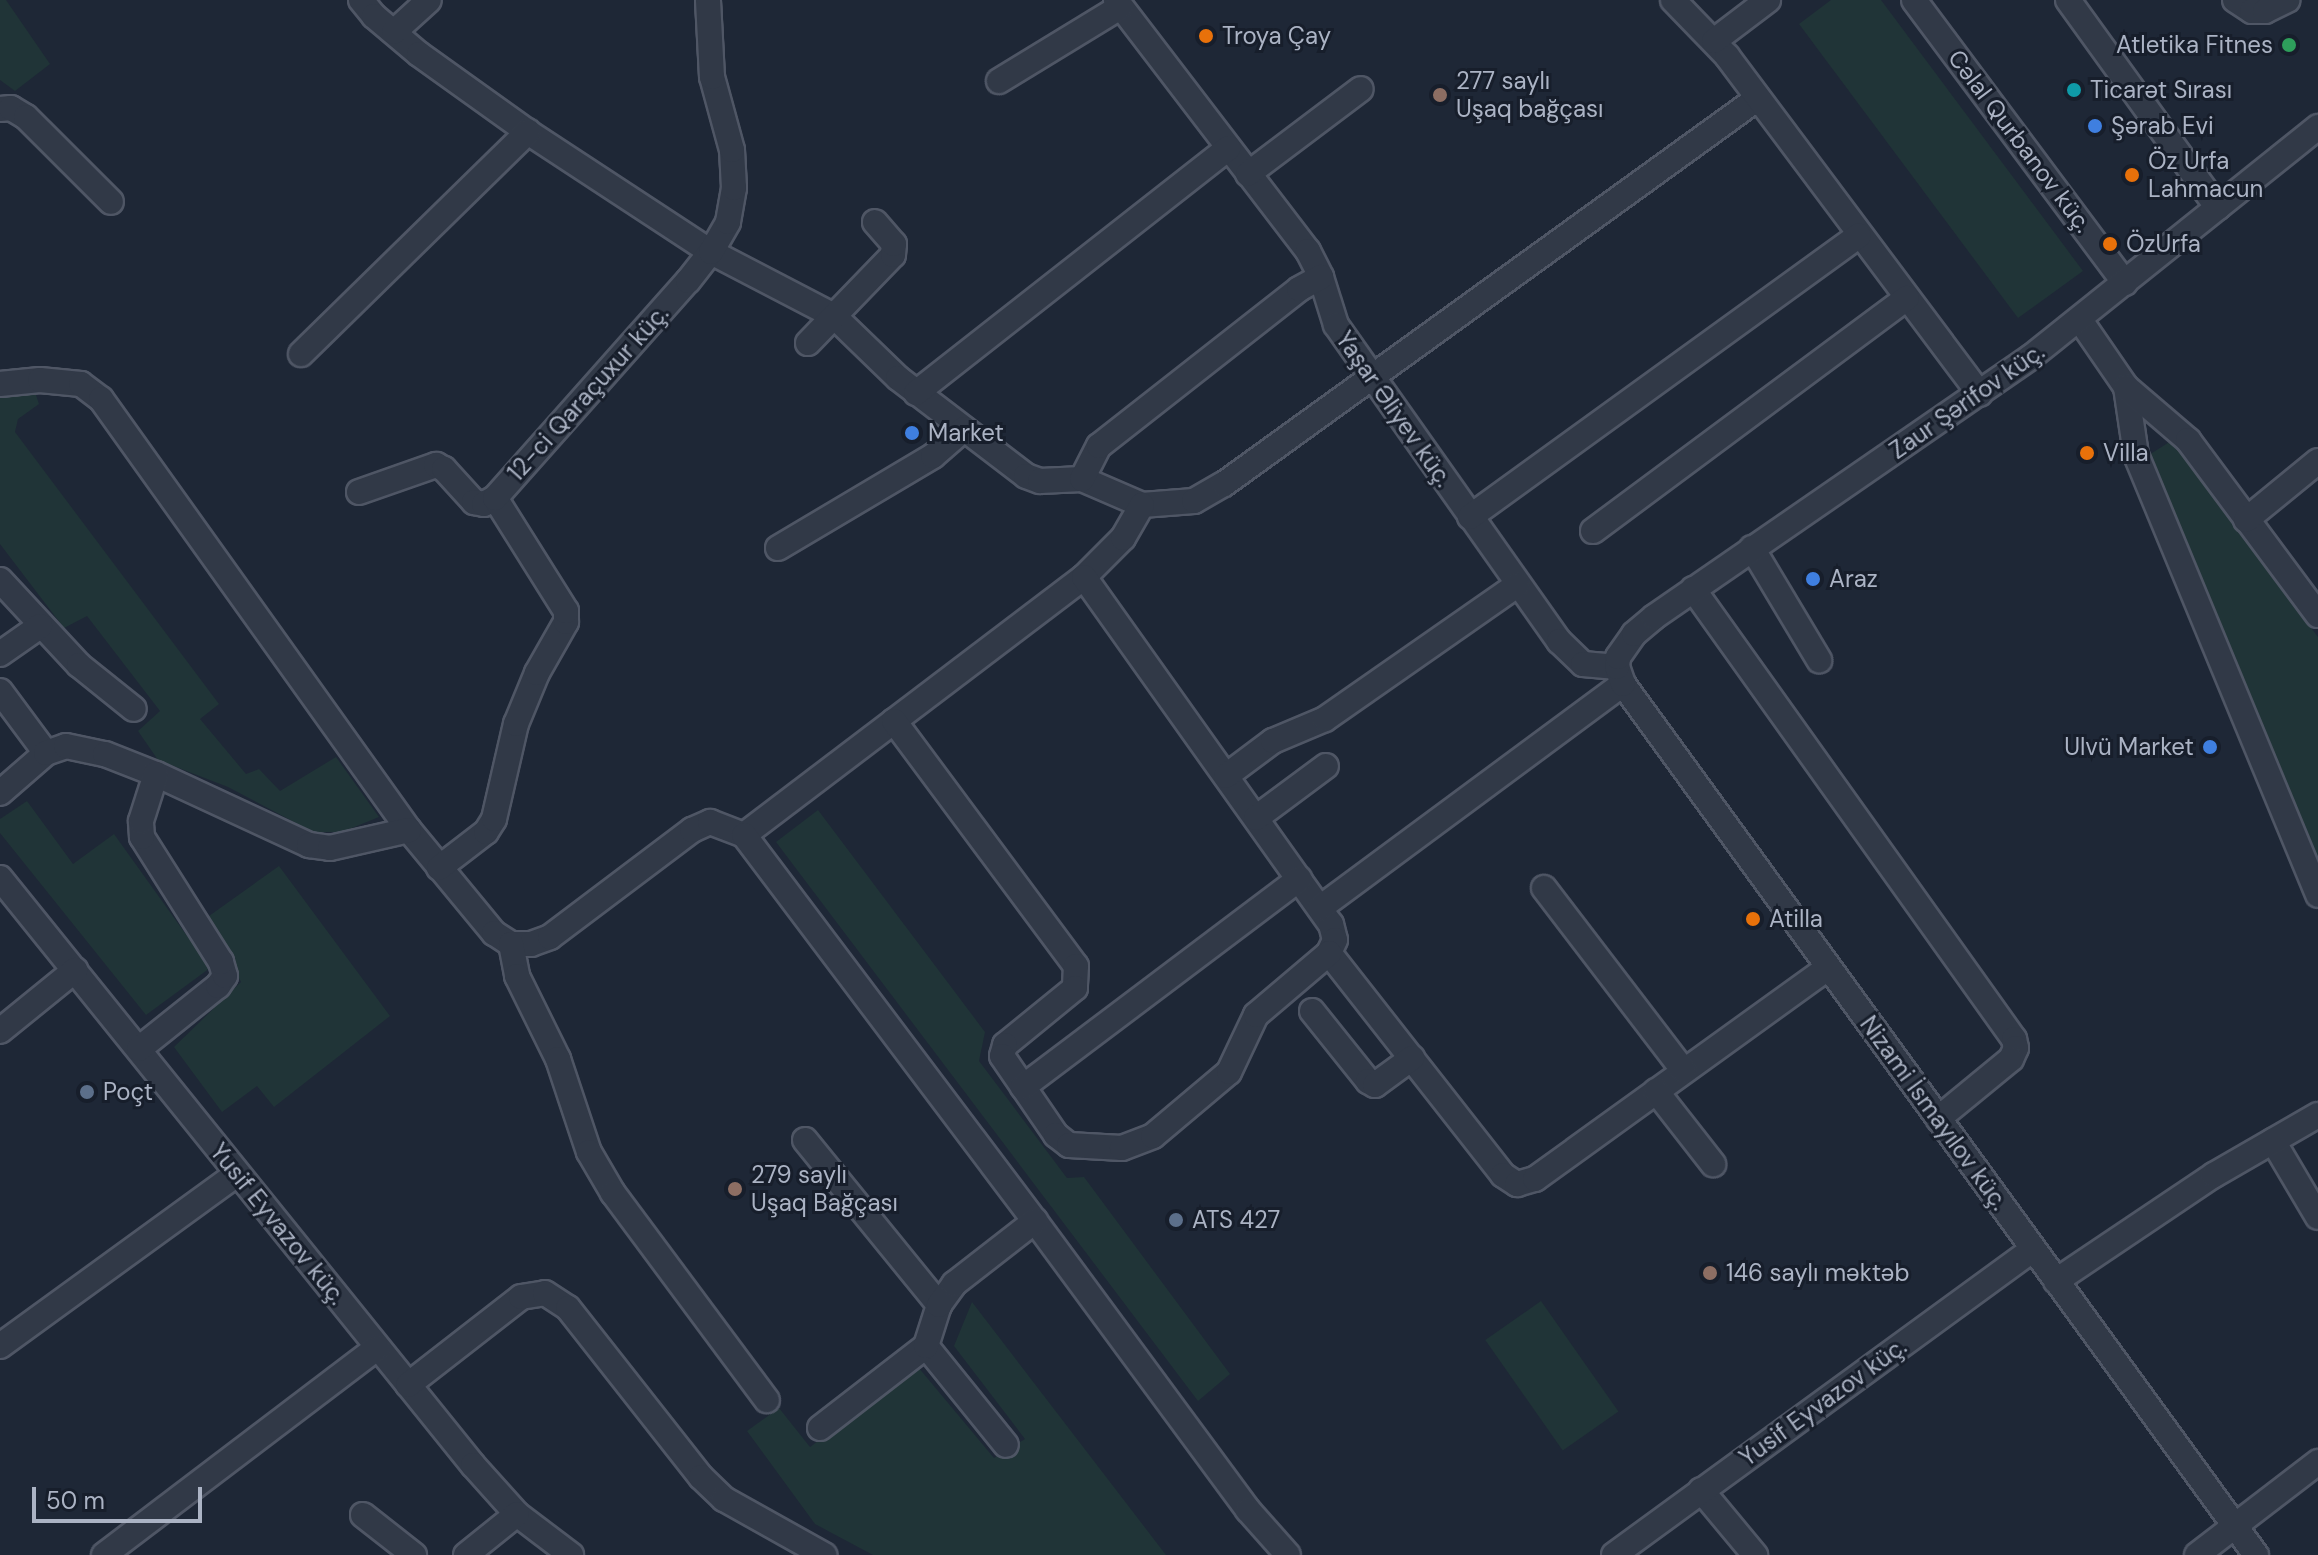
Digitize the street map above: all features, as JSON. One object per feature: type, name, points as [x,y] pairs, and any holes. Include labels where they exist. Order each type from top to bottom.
[{"type":"street","points":[[361,0],[394,32],[528,132],[711,252],[834,316],[916,393],[1026,476],[1040,481],[1082,479],[1142,505],[1194,501],[1224,484],[1758,98]]},
{"type":"street","points":[[394,32],[429,0]]},
{"type":"street","name":"12-ci Qaraçuxur küç.","points":[[439,868],[486,832],[494,819],[516,724],[537,673],[566,622],[566,611],[495,498],[711,252],[728,222],[734,188],[732,150],[712,77],[708,0]]},
{"type":"street","points":[[1673,0],[1714,41],[1980,394]]},
{"type":"street","points":[[1714,41],[1768,0]]},
{"type":"street","name":"Cəlal Qurbanov küç.","points":[[1914,0],[2125,283]]},
{"type":"street","points":[[2068,0],[2218,208]]},
{"type":"street","points":[[2235,0],[2252,11],[2265,11],[2288,0]]},
{"type":"street","points":[[999,81],[1118,3]]},
{"type":"street","name":"Yaşar Əliyev küç.","points":[[1118,3],[1308,251],[1321,277],[1336,325],[1517,585],[1570,655],[1620,676]]},
{"type":"street","points":[[1248,174],[1361,89]]},
{"type":"street","points":[[0,109],[11,108],[26,117],[111,202]]},
{"type":"street","points":[[301,354],[528,132]]},
{"type":"street","name":"Zaur Şərifov küç.","points":[[1620,676],[1618,657],[1634,634],[1752,548],[1980,394],[2080,320],[2218,208],[2316,134]]},
{"type":"street","points":[[916,393],[1228,148]]},
{"type":"street","points":[[808,343],[893,255],[894,244],[875,222]]},
{"type":"street","points":[[1470,517],[1859,235]]},
{"type":"street","points":[[1082,479],[1099,446],[1299,289],[1321,277]]},
{"type":"street","points":[[1593,531],[1907,298]]},
{"type":"street","points":[[2080,320],[2126,387],[2188,440],[2318,615]]},
{"type":"street","points":[[0,384],[40,380],[81,384],[101,399],[409,830],[494,933],[511,944],[531,944],[550,937],[692,830],[710,822],[744,835],[1248,1510],[1288,1555]]},
{"type":"street","points":[[2126,387],[2136,455],[2318,895]]},
{"type":"street","points":[[778,548],[933,456],[964,429]]},
{"type":"street","points":[[2246,520],[2318,461]]},
{"type":"street","points":[[359,492],[436,465],[444,469],[474,502],[484,504],[495,498]]},
{"type":"street","points":[[744,835],[1084,577],[1123,538],[1142,505]]},
{"type":"street","points":[[1752,548],[1819,660]]},
{"type":"street","points":[[894,721],[1076,966],[1075,988],[1005,1045],[1002,1056],[1056,1135],[1069,1145],[1136,1146],[1153,1136],[1229,1072],[1256,1015],[1329,953],[1335,940],[1331,924],[1320,908],[1084,577]]},
{"type":"street","points":[[0,580],[79,665],[134,709]]},
{"type":"street","points":[[1226,776],[1273,741],[1325,719],[1517,585]]},
{"type":"street","points":[[1693,589],[2014,1039],[2016,1048],[2011,1059],[1938,1119]]},
{"type":"street","points":[[0,654],[40,626]]},
{"type":"street","points":[[1320,908],[1620,676]]},
{"type":"street","name":"Nizami İsmayılov küç.","points":[[1620,676],[2032,1250],[2256,1555]]},
{"type":"street","points":[[0,691],[46,753]]},
{"type":"street","points":[[0,793],[46,753],[66,746],[85,749],[156,774],[309,845],[330,848],[409,830]]},
{"type":"street","points":[[1256,818],[1326,766]]},
{"type":"street","points":[[139,1049],[218,986],[225,976],[221,962],[142,837],[141,821],[156,774]]},
{"type":"street","name":"Yusif Eyvazov küç.","points":[[0,878],[408,1385],[517,1514],[571,1555]]},
{"type":"street","points":[[1023,1087],[1299,879]]},
{"type":"street","points":[[1544,888],[1684,1071]]},
{"type":"street","points":[[511,944],[517,976],[555,1051],[589,1152],[613,1193],[767,1400]]},
{"type":"street","points":[[1329,953],[1503,1175],[1517,1184],[1535,1179],[1829,967]]},
{"type":"street","points":[[0,1031],[75,970]]},
{"type":"street","points":[[1312,1011],[1368,1081],[1375,1085],[1412,1058]]},
{"type":"street","points":[[1656,1091],[1713,1164]]},
{"type":"street","points":[[2056,1281],[2214,1175],[2318,1115]]},
{"type":"street","points":[[805,1140],[939,1305]]},
{"type":"street","points":[[2273,1141],[2318,1217]]},
{"type":"street","points":[[0,1346],[237,1174]]},
{"type":"street","points":[[820,1428],[926,1346],[939,1305],[954,1284],[1035,1221]]},
{"type":"street","name":"Yusif Eyvazov küç.","points":[[1614,1555],[2032,1250]]},
{"type":"street","points":[[408,1385],[521,1297],[545,1293],[568,1308],[701,1477],[724,1499],[824,1555]]},
{"type":"street","points":[[926,1346],[1006,1445]]},
{"type":"street","points":[[104,1555],[377,1348]]},
{"type":"street","points":[[2197,1555],[2318,1462]]},
{"type":"street","points":[[1701,1490],[1755,1555]]},
{"type":"street","points":[[466,1555],[517,1514]]},
{"type":"street","points":[[363,1515],[414,1555]]},
{"type":"green space","points":[[0,0],[6,0],[50,64],[15,91],[0,80]]},
{"type":"green space","points":[[1831,0],[1881,0],[2083,271],[2018,318],[1799,24]]},
{"type":"green space","points":[[35,392],[39,404],[18,419],[15,432],[219,704],[200,719],[246,774],[259,769],[280,791],[336,757],[379,817],[342,832],[313,832],[228,787],[158,760],[138,731],[160,711],[87,616],[64,628],[0,544],[0,397]]},
{"type":"green space","points":[[2171,441],[2318,637],[2318,862],[2144,458]]},
{"type":"green space","points":[[27,801],[73,864],[114,834],[210,968],[146,1015],[0,833],[0,819]]},
{"type":"green space","points":[[818,810],[985,1032],[979,1061],[1067,1178],[1084,1177],[1230,1374],[1198,1401],[776,842]]},
{"type":"green space","points":[[279,866],[390,1016],[274,1107],[257,1086],[222,1112],[174,1047],[241,982],[209,916]]},
{"type":"green space","points":[[1541,1301],[1618,1412],[1563,1451],[1485,1340]]},
{"type":"green space","points":[[972,1302],[1166,1555],[873,1555],[815,1524],[747,1431],[779,1408],[810,1447],[918,1367],[994,1458],[1025,1439],[954,1346]]},
{"type":"place","name":"Troya Çay","points":[[1206,36]]},
{"type":"place","name":"Atletika Fitnes","points":[[2289,45]]},
{"type":"place","name":"Ticarət Sırası","points":[[2074,90]]},
{"type":"place","name":"277 saylı Uşaq bağçası","points":[[1440,95]]},
{"type":"place","name":"Şərab Evi","points":[[2095,126]]},
{"type":"place","name":"Öz Urfa Lahmacun","points":[[2132,175]]},
{"type":"place","name":"ÖzUrfa","points":[[2110,244]]},
{"type":"place","name":"Market","points":[[912,433]]},
{"type":"place","name":"Villa","points":[[2087,453]]},
{"type":"place","name":"Araz","points":[[1813,579]]},
{"type":"place","name":"Ulvü Market","points":[[2210,747]]},
{"type":"place","name":"Atilla","points":[[1753,919]]},
{"type":"place","name":"Poçt","points":[[87,1092]]},
{"type":"place","name":"279 saylı Uşaq Bağçası","points":[[735,1189]]},
{"type":"place","name":"ATS 427","points":[[1176,1220]]},
{"type":"place","name":"146 saylı məktəb","points":[[1710,1273]]}]
